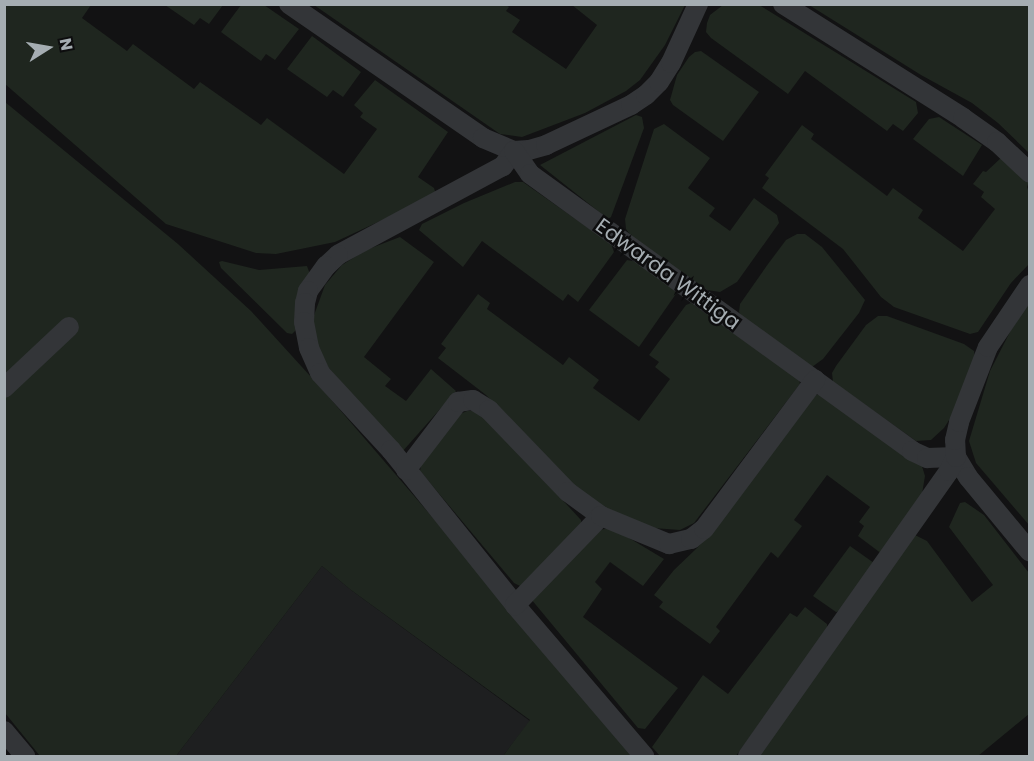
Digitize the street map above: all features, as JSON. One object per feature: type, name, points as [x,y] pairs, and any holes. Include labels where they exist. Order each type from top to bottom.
[{"type":"lane","points":[[289,4],[483,138],[514,151],[546,145],[631,105],[646,95],[659,82],[671,63],[698,4]]},
{"type":"lane","points":[[783,4],[963,118],[997,142],[1029,173]]},
{"type":"lane","points":[[514,151],[503,166],[338,255],[317,275],[308,291],[304,322],[309,348],[320,373],[406,470],[515,605],[644,756]]},
{"type":"lane","name":"Edwarda Wittiga","points":[[514,151],[530,174],[912,451],[927,458],[956,457]]},
{"type":"lane","points":[[1029,285],[988,347],[955,440],[956,457],[968,477],[1029,552]]},
{"type":"lane","points":[[4,388],[69,327]]},
{"type":"lane","points":[[406,470],[458,402],[473,400],[489,410],[568,492],[601,516],[669,544],[691,539],[704,529],[815,380]]},
{"type":"lane","points":[[748,756],[931,498],[956,457]]},
{"type":"lane","points":[[515,605],[601,516]]},
{"type":"lane","points":[[4,731],[26,756]]},
{"type":"shaded area","points":[[4,5],[91,5],[82,18],[127,51],[133,44],[194,89],[200,82],[261,125],[267,118],[344,174],[377,129],[360,117],[363,113],[354,105],[375,80],[448,132],[418,177],[434,188],[436,195],[335,242],[276,254],[256,253],[166,224],[5,84]]},
{"type":"shaded area","points":[[165,5],[223,5],[209,24],[200,18],[194,25]]},
{"type":"shaded area","points":[[241,5],[264,5],[299,29],[275,60],[266,54],[261,61],[221,32]]},
{"type":"shaded area","points":[[314,5],[506,5],[509,7],[506,11],[520,20],[512,32],[566,69],[597,25],[572,5],[685,5],[665,45],[640,80],[626,91],[585,113],[522,137],[500,134]]},
{"type":"shaded area","points":[[723,5],[759,5],[916,102],[918,113],[903,131],[893,124],[887,131],[805,71],[788,94],[706,32],[710,15]]},
{"type":"shaded area","points":[[809,5],[1029,5],[1029,153],[998,123],[972,103],[921,75]]},
{"type":"shaded area","points":[[312,36],[361,72],[343,97],[333,90],[327,97],[287,69]]},
{"type":"shaded area","points":[[701,51],[759,92],[723,141],[673,105],[670,100],[677,75],[689,57]]},
{"type":"shaded area","points":[[5,102],[178,244],[251,311],[322,389],[638,756],[503,756],[530,720],[351,590],[322,566],[176,756],[40,756],[5,713]]},
{"type":"shaded area","points":[[636,115],[642,117],[644,128],[611,217],[608,219],[540,165]]},
{"type":"shaded area","points":[[939,117],[982,145],[963,176],[913,139],[929,119]]},
{"type":"shaded area","points":[[664,124],[710,158],[688,188],[715,208],[709,216],[730,231],[754,198],[777,215],[779,223],[737,282],[720,292],[707,290],[631,236],[626,229],[625,219],[654,129]]},
{"type":"shaded area","points":[[802,125],[814,134],[811,139],[887,196],[893,188],[923,210],[918,218],[963,251],[995,209],[981,197],[984,192],[973,184],[983,171],[986,172],[1003,156],[1029,181],[1027,187],[1030,195],[1029,264],[1011,283],[978,332],[970,334],[894,307],[881,297],[843,249],[762,188],[769,178],[765,175]]},
{"type":"shaded area","points":[[515,182],[523,182],[611,244],[614,252],[578,302],[568,294],[563,301],[482,241],[463,267],[419,230],[422,224],[464,203]]},
{"type":"shaded area","points":[[797,234],[805,234],[822,247],[865,300],[859,313],[823,359],[812,367],[742,317],[739,312],[740,304],[768,264],[786,240]]},
{"type":"shaded area","points":[[400,237],[434,262],[364,357],[391,379],[385,386],[406,401],[431,369],[456,391],[402,452],[328,367],[318,348],[313,318],[325,285],[342,265],[366,250]]},
{"type":"shaded area","points":[[627,260],[638,262],[678,291],[639,347],[589,310]]},
{"type":"shaded area","points":[[219,262],[259,270],[307,266],[311,277],[296,330],[292,334],[287,333],[221,268]]},
{"type":"shaded area","points":[[478,294],[490,303],[487,309],[563,365],[569,357],[599,380],[593,388],[639,421],[670,379],[655,367],[659,362],[649,355],[686,305],[691,303],[799,379],[800,384],[694,523],[680,530],[653,528],[601,506],[576,488],[486,395],[438,358],[446,348],[441,344]]},
{"type":"shaded area","points":[[1029,303],[1029,525],[976,463],[969,441],[990,371],[1011,330]]},
{"type":"shaded area","points":[[878,316],[887,316],[964,344],[974,351],[975,357],[951,417],[944,428],[931,440],[916,441],[833,382],[832,373],[836,366],[866,325]]},
{"type":"shaded area","points":[[819,394],[921,463],[925,476],[922,494],[882,554],[858,536],[864,526],[859,522],[870,507],[827,475],[794,520],[802,526],[778,558],[771,552],[716,627],[720,631],[710,644],[659,607],[663,602],[654,595],[674,570],[697,548],[813,396]]},
{"type":"shaded area","points":[[476,411],[485,416],[581,520],[581,526],[522,587],[514,583],[420,471],[421,464],[460,414]]},
{"type":"shaded area","points":[[965,502],[984,515],[1029,573],[1029,714],[978,756],[758,756],[915,535],[927,541],[972,602],[993,585],[949,527],[960,503]]},
{"type":"shaded area","points":[[614,529],[664,559],[643,586],[610,562],[595,582],[602,589],[583,617],[678,688],[645,729],[638,728],[531,599],[597,530]]},
{"type":"shaded area","points":[[850,546],[874,563],[840,611],[836,612],[813,596]]},
{"type":"shaded area","points":[[322,566],[351,590],[530,721],[503,756],[176,756]]},
{"type":"shaded area","points":[[805,607],[827,624],[827,629],[736,756],[660,756],[652,747],[703,675],[728,694],[790,613],[797,617]]}]
